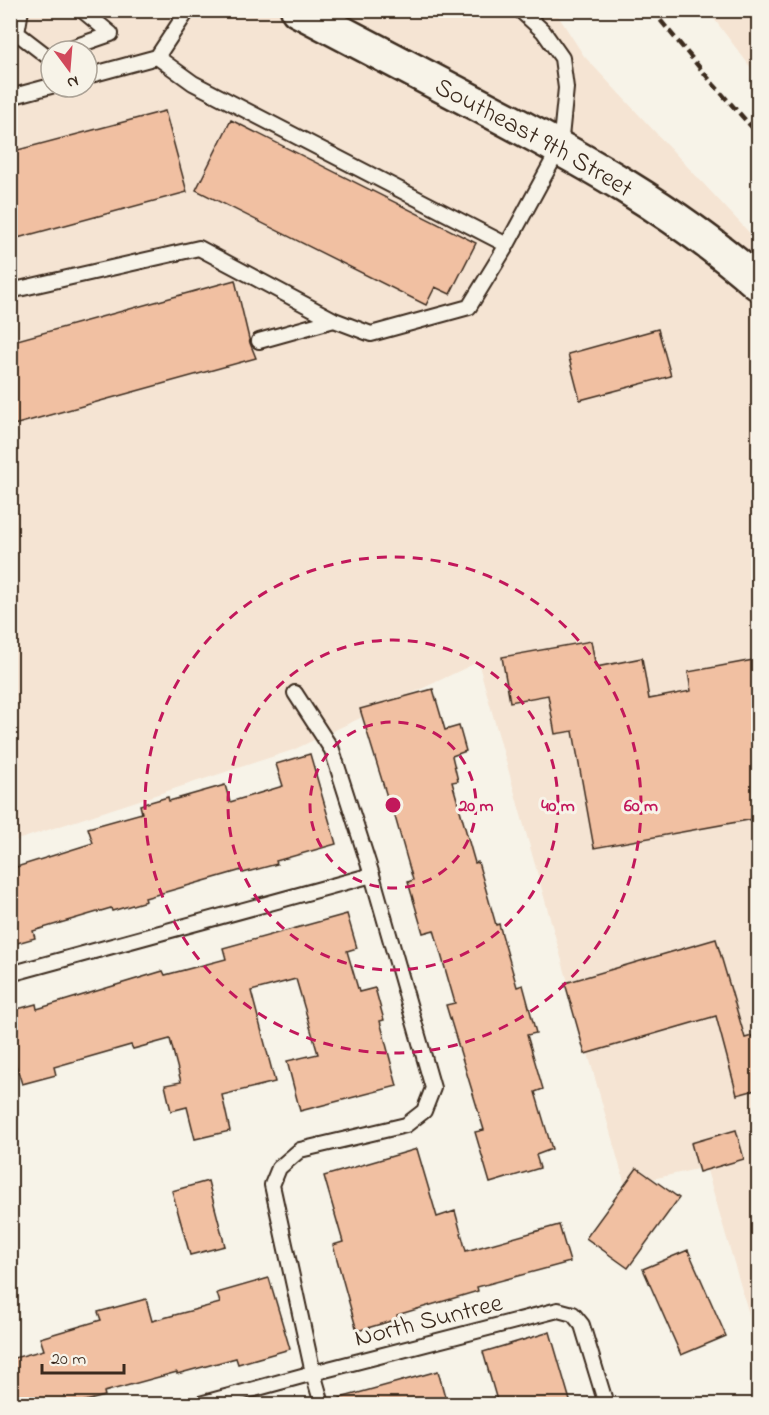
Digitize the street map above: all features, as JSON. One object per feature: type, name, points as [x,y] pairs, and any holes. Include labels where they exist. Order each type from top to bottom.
[{"type":"street","name":"Southeast 9th Street","points":[[298,10],[560,147],[665,210],[730,258],[759,283]]},
{"type":"lane","points":[[21,10],[14,34],[39,51]]},
{"type":"lane","points":[[82,10],[111,34],[97,39]]},
{"type":"lane","points":[[99,73],[157,57],[188,10]]},
{"type":"lane","points":[[10,291],[199,248],[334,320],[371,334],[469,307],[507,245],[560,147],[566,88],[562,58],[543,31],[520,10]]},
{"type":"lane","points":[[157,57],[192,83],[507,245]]},
{"type":"lane","points":[[10,97],[39,89]]},
{"type":"lane","points":[[259,341],[334,320]]},
{"type":"lane","points":[[295,693],[332,750],[372,875],[433,1088],[424,1111],[406,1125],[300,1150],[279,1168],[272,1185],[313,1373],[322,1404]]},
{"type":"lane","points":[[10,974],[372,875]]},
{"type":"lane","name":"North Suntree","points":[[200,1404],[558,1310],[573,1314],[582,1325],[606,1404]]},
{"type":"shaded area","points":[[10,11],[555,11],[584,56],[758,242],[758,1345],[706,1167],[625,1185],[478,662],[293,750],[11,842]]},
{"type":"shaded area","points":[[708,11],[758,11],[758,77]]},
{"type":"building","points":[[165,111],[187,192],[10,240],[10,152]]},
{"type":"building","points":[[231,120],[476,243],[450,294],[435,287],[426,305],[196,190]]},
{"type":"building","points":[[235,280],[250,343],[256,358],[10,426],[10,342]]},
{"type":"building","points":[[658,329],[671,376],[580,400],[568,354]]},
{"type":"building","points":[[591,641],[596,667],[642,658],[649,699],[691,691],[688,672],[759,659],[759,818],[594,848],[573,731],[555,734],[548,695],[510,702],[502,657]]},
{"type":"building","points":[[433,689],[445,730],[459,726],[466,751],[452,756],[458,781],[452,782],[475,863],[478,862],[496,925],[499,924],[517,987],[523,985],[536,1033],[527,1035],[543,1089],[535,1092],[552,1149],[536,1155],[540,1168],[490,1183],[475,1132],[484,1130],[446,1005],[455,1003],[434,930],[423,933],[408,882],[413,880],[390,799],[388,800],[360,709]]},
{"type":"building","points":[[310,754],[336,844],[276,861],[277,864],[243,873],[242,870],[145,898],[146,901],[112,911],[111,908],[33,931],[35,938],[10,945],[10,869],[93,843],[88,828],[142,813],[140,805],[168,797],[169,801],[225,785],[230,802],[283,786],[276,764]]},
{"type":"building","points":[[347,914],[357,948],[347,951],[359,992],[375,988],[384,1020],[380,1021],[397,1086],[300,1111],[287,1061],[318,1054],[296,979],[251,991],[275,1082],[222,1095],[230,1131],[195,1139],[187,1107],[171,1111],[165,1085],[181,1082],[170,1039],[133,1049],[131,1045],[54,1067],[56,1075],[22,1084],[10,1046],[10,1011],[36,1004],[37,1009],[163,971],[165,975],[226,959],[223,948]]},
{"type":"building","points":[[716,939],[745,1038],[759,1034],[759,1089],[737,1095],[716,1016],[585,1054],[565,983]]},
{"type":"building","points":[[736,1130],[744,1159],[699,1172],[691,1143]]},
{"type":"building","points":[[417,1149],[437,1217],[455,1211],[466,1251],[559,1225],[570,1262],[477,1287],[478,1291],[397,1315],[398,1319],[357,1331],[333,1245],[343,1242],[324,1176]]},
{"type":"building","points":[[637,1168],[679,1198],[628,1268],[586,1238]]},
{"type":"building","points":[[208,1181],[225,1246],[190,1255],[172,1191]]},
{"type":"building","points":[[688,1250],[726,1336],[681,1355],[643,1269]]},
{"type":"building","points":[[269,1278],[290,1349],[238,1364],[236,1358],[177,1374],[177,1372],[104,1392],[105,1396],[74,1404],[10,1404],[10,1359],[44,1350],[40,1338],[101,1320],[98,1312],[146,1299],[152,1321],[220,1303],[217,1293]]},
{"type":"building","points":[[550,1332],[571,1404],[498,1404],[483,1352]]},
{"type":"building","points":[[438,1371],[447,1404],[341,1404],[340,1398]]},
{"type":"railway","points":[[652,10],[758,134]]}]
